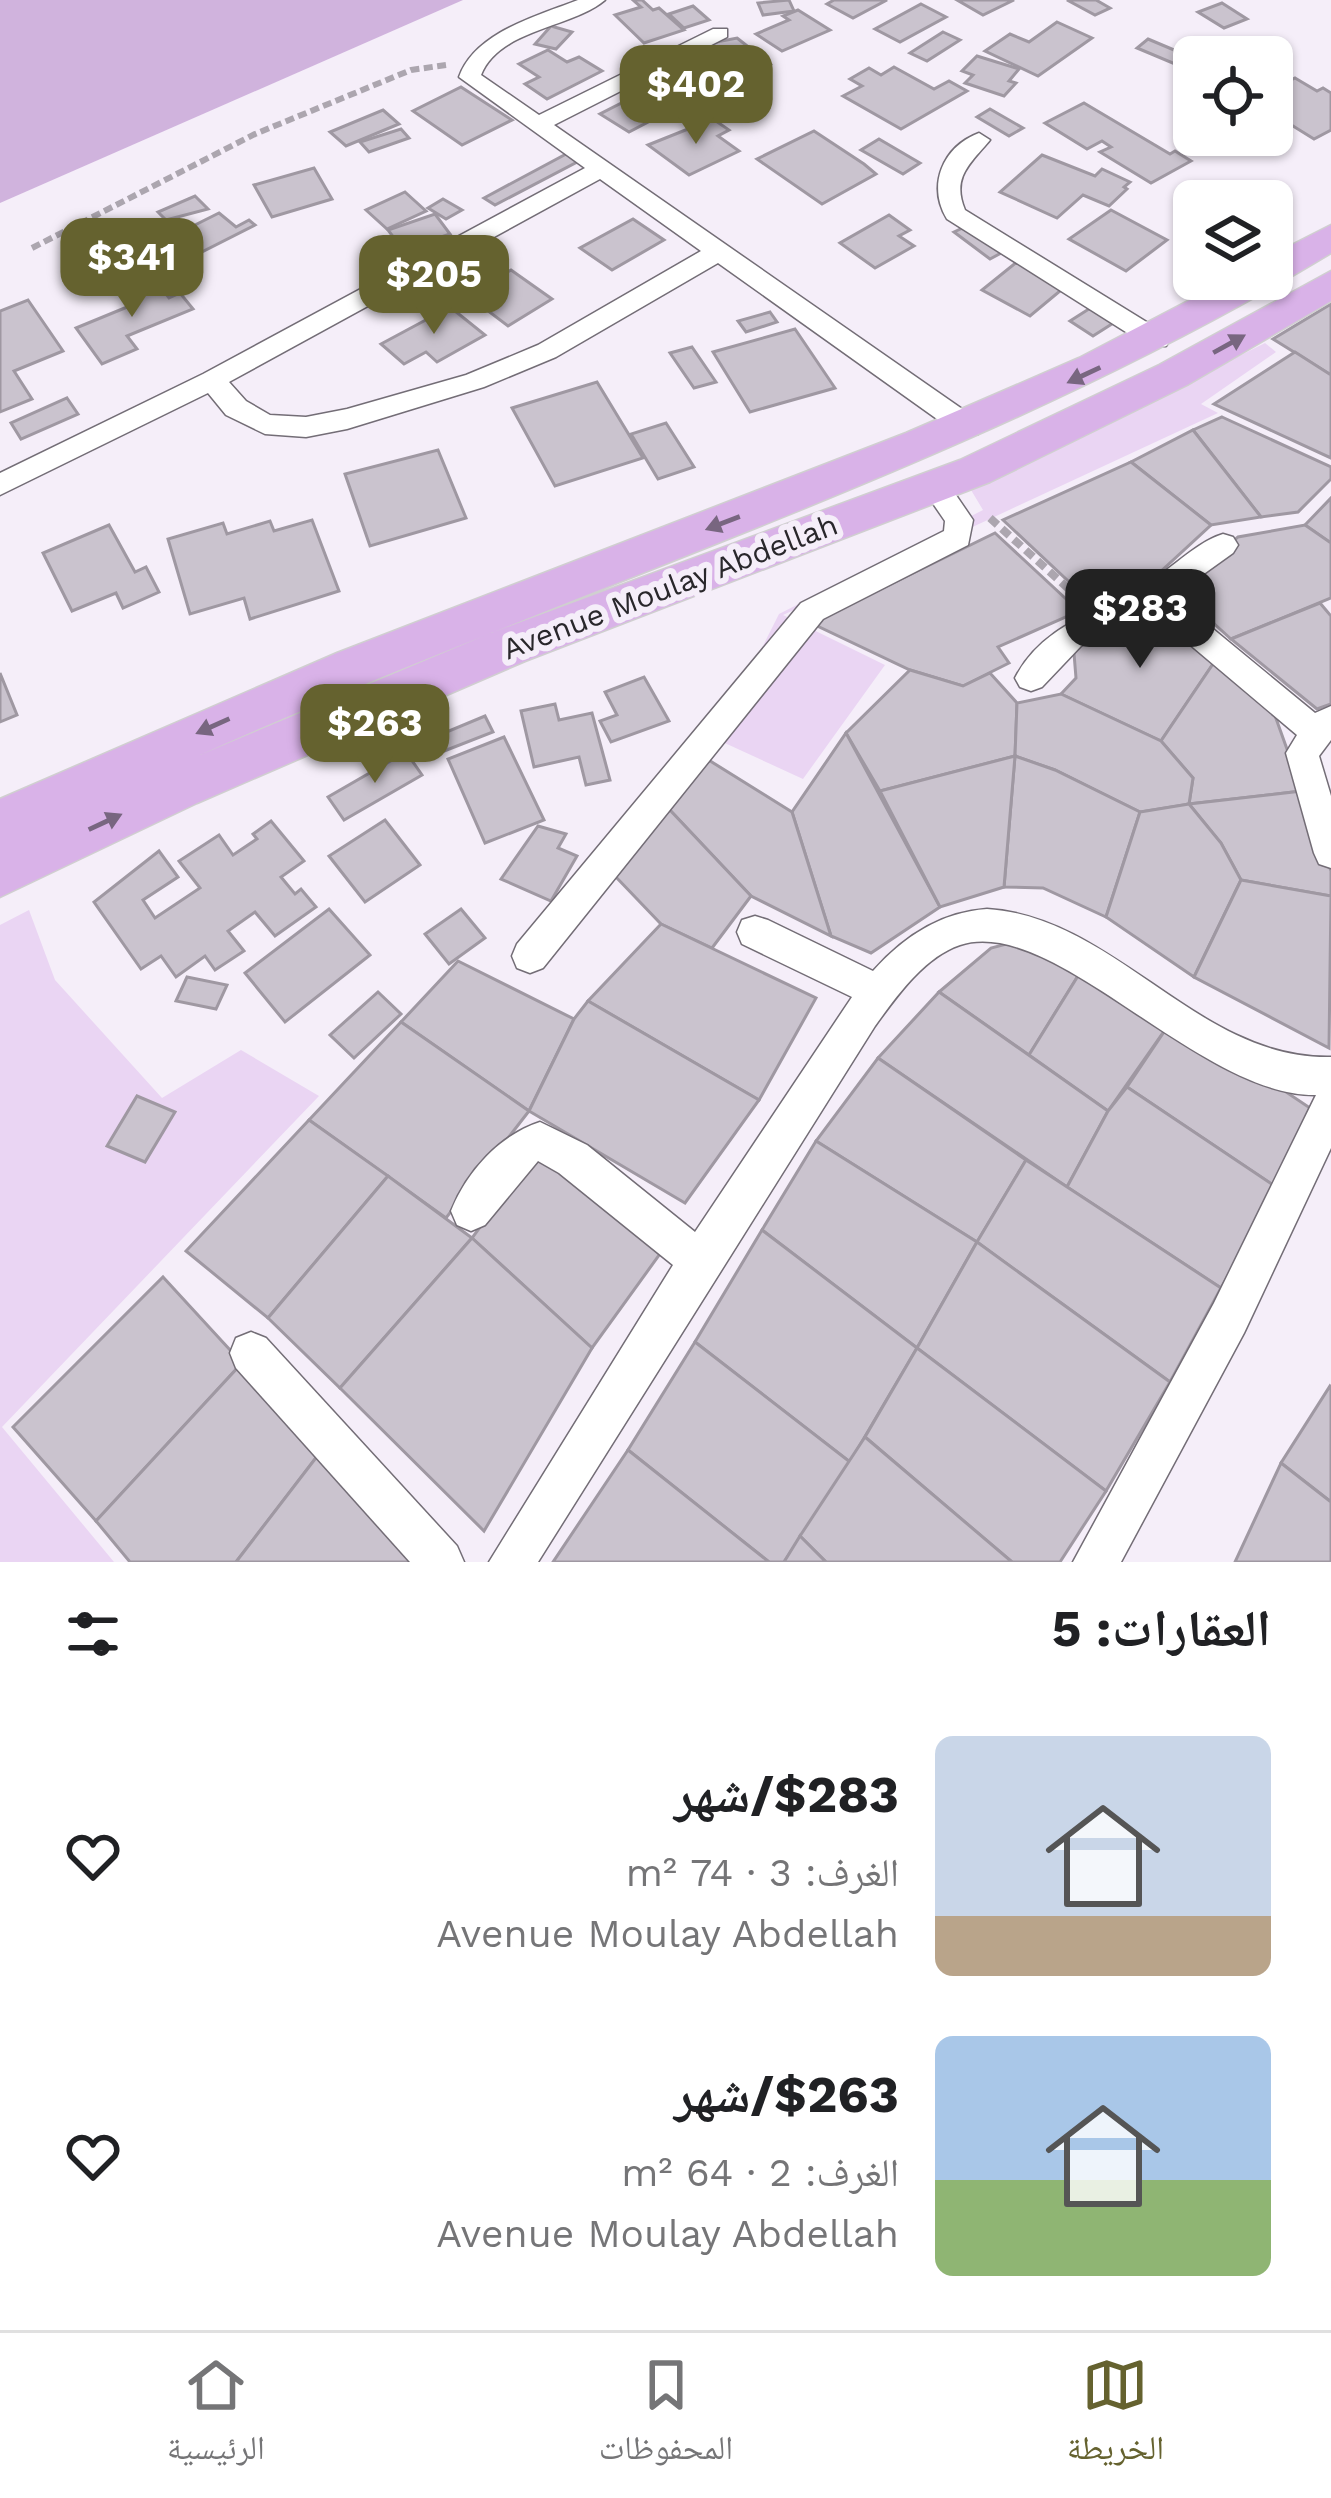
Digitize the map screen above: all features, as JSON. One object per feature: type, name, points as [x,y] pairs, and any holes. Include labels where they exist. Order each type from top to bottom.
[{"type":"main road","points":[[1293,260],[1331,237]]},
{"type":"main road","name":"Avenue Moulay Abdellah","points":[[0,874],[179,788],[527,639],[944,499],[1331,284]]},
{"type":"main road","name":"Avenue Moulay Abdellah","points":[[0,824],[222,722],[392,651],[968,427],[1156,340],[1224,300]]},
{"type":"street","points":[[596,0],[500,43],[470,68],[470,77],[968,427]]},
{"type":"street","points":[[535,126],[720,33]]},
{"type":"street","points":[[979,140],[952,165],[946,196],[955,214],[1156,340]]},
{"type":"street","points":[[0,485],[212,380],[601,169]]},
{"type":"street","points":[[212,380],[236,408],[265,424],[306,427],[347,419],[475,381],[547,351],[718,252]]},
{"type":"street","points":[[530,956],[802,619],[952,544],[961,529],[944,499]]},
{"type":"street","points":[[1030,678],[1058,644],[1099,617],[1151,596],[1223,545]]},
{"type":"street","points":[[1151,596],[1323,725],[1302,753],[1331,853]]},
{"type":"street","points":[[512,1562],[697,1259],[879,992],[934,940],[955,930],[1009,926],[1072,952],[1252,1065],[1295,1077],[1331,1076]]},
{"type":"street","points":[[754,932],[879,992]]},
{"type":"street","points":[[1096,1562],[1229,1318],[1331,1106]]},
{"type":"street","points":[[471,1211],[520,1148],[540,1141],[573,1159],[697,1259]]},
{"type":"street","points":[[251,1353],[441,1562]]},
{"type":"path","points":[[32,248],[255,134],[411,70],[470,68]]},
{"type":"path","points":[[944,499],[997,520],[1099,617]]},
{"type":"shaded area","points":[[0,0],[463,0],[0,203]]},
{"type":"shaded area","points":[[1265,343],[1276,352],[1201,404],[1218,413],[783,615],[885,665],[803,779],[716,739],[779,614],[983,510],[971,490]]},
{"type":"shaded area","points":[[29,910],[55,980],[162,1098],[241,1050],[319,1096],[2,1427],[114,1562],[0,1562],[0,925]]},
{"type":"building","points":[[633,0],[642,0],[653,10],[659,8],[684,30],[644,43],[615,15],[641,7]]},
{"type":"building","points":[[789,0],[794,11],[763,15],[758,3]]},
{"type":"building","points":[[887,0],[853,18],[827,4]]},
{"type":"building","points":[[957,0],[1014,0],[983,15]]},
{"type":"building","points":[[1067,0],[1096,0],[1110,8],[1095,15]]},
{"type":"building","points":[[1222,3],[1247,19],[1224,28],[1198,12]]},
{"type":"building","points":[[921,4],[946,17],[900,42],[875,29]]},
{"type":"building","points":[[693,6],[709,20],[684,28],[669,14]]},
{"type":"building","points":[[798,10],[830,30],[782,51],[756,34],[789,20],[783,16]]},
{"type":"building","points":[[1057,22],[1092,38],[1038,76],[985,51],[1010,34],[1029,42]]},
{"type":"building","points":[[551,26],[572,32],[556,49],[535,44]]},
{"type":"building","points":[[943,32],[960,40],[927,61],[910,53]]},
{"type":"building","points":[[737,38],[770,64],[708,87],[681,64],[706,55],[696,46]]},
{"type":"building","points":[[1148,39],[1173,50],[1173,63],[1137,48]]},
{"type":"building","points":[[548,50],[567,62],[579,57],[602,71],[547,99],[525,84],[539,77],[519,64]]},
{"type":"building","points":[[977,56],[1019,69],[1009,81],[1016,83],[1004,96],[965,83],[973,75],[962,71]]},
{"type":"building","points":[[894,67],[934,89],[949,81],[967,91],[901,129],[843,96],[862,86],[850,79],[869,68],[881,75]]},
{"type":"building","points":[[690,72],[706,86],[685,94],[669,80]]},
{"type":"building","points":[[1293,79],[1331,93],[1331,130],[1314,139],[1293,126]]},
{"type":"building","points":[[461,87],[512,120],[462,145],[413,111]]},
{"type":"building","points":[[649,89],[663,98],[674,92],[688,101],[629,132],[600,114]]},
{"type":"building","points":[[1084,103],[1173,156],[1191,161],[1151,183],[1100,152],[1111,147],[1102,141],[1087,149],[1045,123]]},
{"type":"building","points":[[990,109],[1023,128],[1009,136],[977,117]]},
{"type":"building","points":[[383,110],[399,124],[346,146],[330,132]]},
{"type":"building","points":[[713,119],[729,130],[718,136],[739,151],[689,175],[648,145]]},
{"type":"building","points":[[401,129],[409,138],[369,152],[360,142]]},
{"type":"building","points":[[814,131],[876,174],[822,204],[757,159]]},
{"type":"building","points":[[879,139],[920,163],[903,174],[861,150]]},
{"type":"building","points":[[568,153],[579,161],[495,205],[484,198]]},
{"type":"building","points":[[1042,155],[1095,176],[1102,169],[1130,182],[1109,206],[1083,195],[1057,218],[1000,192]]},
{"type":"building","points":[[314,168],[332,199],[272,217],[254,185]]},
{"type":"building","points":[[405,192],[426,211],[387,229],[366,210]]},
{"type":"building","points":[[195,196],[208,209],[166,220],[158,212]]},
{"type":"building","points":[[443,199],[462,210],[446,219],[428,208]]},
{"type":"building","points":[[1111,210],[1167,240],[1126,271],[1069,239]]},
{"type":"building","points":[[219,213],[236,227],[249,220],[255,225],[190,258],[167,239]]},
{"type":"building","points":[[435,214],[450,234],[403,250],[388,230]]},
{"type":"building","points":[[889,215],[910,230],[899,236],[914,246],[875,268],[840,243]]},
{"type":"building","points":[[633,219],[664,240],[612,270],[580,248]]},
{"type":"building","points":[[967,226],[1003,252],[990,259],[954,232]]},
{"type":"building","points":[[1018,261],[1066,286],[1030,316],[982,290]]},
{"type":"building","points":[[511,270],[552,299],[508,326],[467,295]]},
{"type":"building","points":[[153,277],[169,298],[180,293],[193,309],[127,336],[137,349],[102,364],[76,328],[132,305],[121,291]]},
{"type":"building","points":[[28,300],[63,351],[14,371],[32,399],[0,412],[0,311]]},
{"type":"building","points":[[1331,304],[1331,375],[1273,339]]},
{"type":"building","points":[[450,307],[485,335],[437,362],[426,352],[404,364],[381,344]]},
{"type":"building","points":[[1092,307],[1115,322],[1093,336],[1070,321]]},
{"type":"building","points":[[770,312],[777,322],[746,332],[738,321]]},
{"type":"building","points":[[795,329],[835,388],[750,412],[713,352]]},
{"type":"building","points":[[692,347],[716,382],[694,388],[670,353]]},
{"type":"building","points":[[1295,352],[1331,375],[1331,458],[1214,404]]},
{"type":"building","points":[[597,382],[643,458],[555,486],[512,408]]},
{"type":"building","points":[[67,398],[78,414],[21,439],[11,423]]},
{"type":"building","points":[[1222,417],[1331,467],[1331,479],[1298,512],[1261,517],[1193,430]]},
{"type":"building","points":[[666,423],[694,467],[658,479],[631,434]]},
{"type":"building","points":[[1193,430],[1261,517],[1211,525],[1131,462]]},
{"type":"building","points":[[438,450],[466,518],[370,546],[345,474]]},
{"type":"building","points":[[1131,462],[1211,525],[1146,585],[1097,608],[1003,520]]},
{"type":"building","points":[[1331,498],[1331,543],[1305,525]]},
{"type":"building","points":[[312,520],[339,591],[250,619],[244,598],[190,614],[168,539],[223,523],[227,534],[270,521],[274,531]]},
{"type":"building","points":[[109,525],[135,572],[146,567],[159,592],[123,608],[116,593],[72,611],[43,553]]},
{"type":"building","points":[[1305,525],[1331,543],[1331,598],[1231,639],[1178,591],[1238,537]]},
{"type":"building","points":[[995,533],[1079,611],[998,647],[1009,663],[963,686],[910,670],[811,623]]},
{"type":"building","points":[[1320,603],[1331,616],[1331,704],[1317,709],[1231,639]]},
{"type":"building","points":[[1157,606],[1217,658],[1161,741],[1061,694],[1076,678],[1073,641]]},
{"type":"building","points":[[1217,658],[1273,710],[1302,791],[1189,804],[1193,778],[1161,741]]},
{"type":"building","points":[[910,670],[963,686],[990,673],[1017,703],[1015,756],[880,791],[846,733]]},
{"type":"building","points":[[0,673],[17,715],[0,722]]},
{"type":"building","points":[[644,677],[669,721],[611,742],[600,721],[617,715],[605,692]]},
{"type":"building","points":[[1061,694],[1161,741],[1193,778],[1189,804],[1140,812],[1015,756],[1017,703]]},
{"type":"building","points":[[555,704],[559,720],[592,713],[610,780],[586,785],[579,757],[534,767],[521,711]]},
{"type":"building","points":[[485,716],[493,732],[439,753],[432,738]]},
{"type":"building","points":[[846,733],[940,907],[871,953],[831,936],[792,812]]},
{"type":"building","points":[[504,737],[544,820],[485,843],[448,759]]},
{"type":"building","points":[[406,752],[422,775],[344,820],[328,797]]},
{"type":"building","points":[[1015,756],[1140,812],[1106,917],[1043,888],[1004,887]]},
{"type":"building","points":[[1015,756],[1004,887],[940,907],[880,791]]},
{"type":"building","points":[[707,759],[792,812],[831,936],[751,896],[668,808]]},
{"type":"building","points":[[1302,791],[1331,871],[1331,896],[1241,880],[1221,843],[1189,804]]},
{"type":"building","points":[[1189,804],[1221,843],[1241,880],[1194,977],[1106,917],[1140,812]]},
{"type":"building","points":[[668,808],[751,896],[712,948],[661,924],[614,875]]},
{"type":"building","points":[[385,820],[420,865],[365,902],[329,856]]},
{"type":"building","points":[[271,821],[304,861],[281,877],[295,894],[301,889],[316,907],[275,936],[255,912],[228,931],[244,951],[215,970],[205,956],[176,977],[161,956],[141,969],[94,902],[159,851],[178,877],[143,900],[155,918],[200,888],[179,861],[219,835],[233,855],[257,839],[253,834]]},
{"type":"building","points":[[538,826],[566,834],[558,848],[577,856],[551,901],[501,879]]},
{"type":"building","points":[[1241,880],[1331,896],[1329,1048],[1194,977]]},
{"type":"building","points":[[329,909],[370,955],[285,1022],[245,973]]},
{"type":"building","points":[[461,909],[485,938],[449,964],[425,934]]},
{"type":"building","points":[[661,924],[816,998],[759,1100],[588,1001]]},
{"type":"building","points":[[1033,937],[1086,963],[1029,1055],[939,992],[991,948]]},
{"type":"building","points":[[458,961],[574,1019],[529,1111],[401,1022]]},
{"type":"building","points":[[1086,963],[1174,1017],[1108,1111],[1029,1055]]},
{"type":"building","points":[[187,977],[227,985],[216,1009],[176,1001]]},
{"type":"building","points":[[378,992],[401,1014],[354,1058],[330,1035]]},
{"type":"building","points":[[939,992],[1108,1111],[1067,1187],[878,1058]]},
{"type":"building","points":[[588,1001],[759,1100],[685,1203],[529,1111],[574,1019]]},
{"type":"building","points":[[1174,1017],[1313,1110],[1279,1189],[1127,1087]]},
{"type":"building","points":[[401,1022],[529,1111],[446,1218],[309,1120]]},
{"type":"building","points":[[878,1058],[1026,1160],[977,1242],[816,1141]]},
{"type":"building","points":[[1127,1087],[1279,1189],[1221,1288],[1067,1187],[1108,1111]]},
{"type":"building","points":[[137,1096],[175,1112],[145,1162],[107,1146]]},
{"type":"building","points":[[309,1120],[388,1176],[268,1318],[186,1251]]},
{"type":"building","points":[[816,1141],[977,1242],[917,1348],[762,1230]]},
{"type":"building","points":[[533,1155],[670,1240],[592,1348],[472,1238]]},
{"type":"building","points":[[1026,1160],[1221,1288],[1170,1382],[977,1242]]},
{"type":"building","points":[[388,1176],[472,1238],[340,1388],[268,1318]]},
{"type":"building","points":[[762,1230],[917,1348],[850,1462],[695,1342]]},
{"type":"building","points":[[472,1238],[592,1348],[484,1531],[340,1388]]},
{"type":"building","points":[[977,1242],[1170,1382],[1106,1491],[917,1348]]},
{"type":"building","points":[[163,1277],[242,1363],[96,1521],[13,1427]]},
{"type":"building","points":[[695,1342],[850,1462],[784,1562],[769,1562],[628,1450]]},
{"type":"building","points":[[917,1348],[1106,1491],[1060,1562],[1012,1562],[865,1437]]},
{"type":"building","points":[[242,1363],[325,1446],[236,1562],[130,1562],[96,1521]]},
{"type":"building","points":[[1331,1387],[1331,1502],[1281,1463]]},
{"type":"building","points":[[865,1437],[1012,1562],[826,1562],[800,1536]]},
{"type":"building","points":[[325,1446],[427,1562],[236,1562]]},
{"type":"building","points":[[628,1450],[769,1562],[553,1562]]},
{"type":"building","points":[[1281,1463],[1331,1502],[1331,1562],[1235,1562]]},
{"type":"building","points":[[800,1536],[826,1562],[784,1562]]}]
